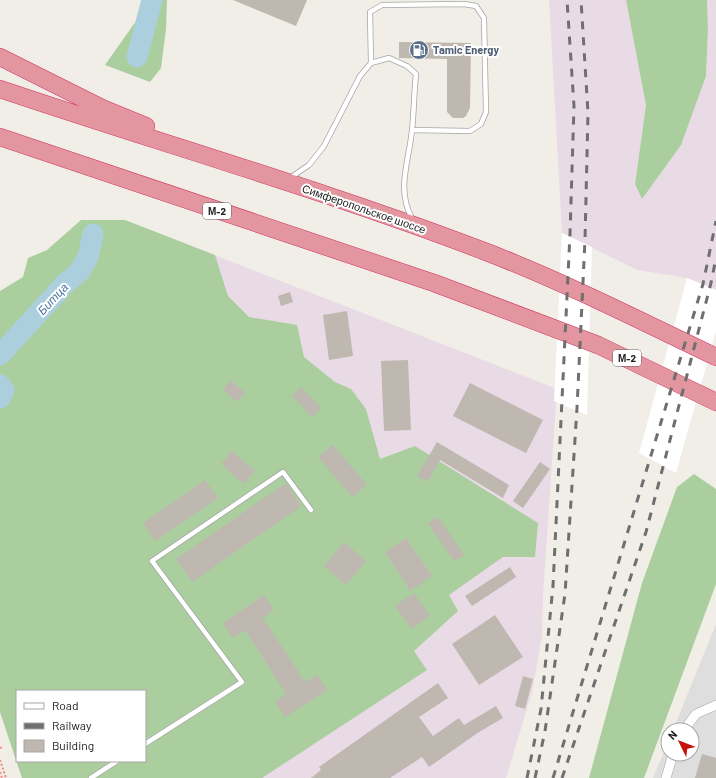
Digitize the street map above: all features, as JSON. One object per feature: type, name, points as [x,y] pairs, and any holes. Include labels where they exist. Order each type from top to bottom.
[{"type":"highway","points":[[0,57],[102,108],[269,176]]},
{"type":"highway","name":"Симферопольское шоссе","points":[[0,89],[269,176],[416,226],[533,271],[716,357]]},
{"type":"highway","name":"М-2","points":[[0,137],[434,283],[598,345],[716,402]]},
{"type":"street","points":[[690,722],[696,714],[716,705]]},
{"type":"street","points":[[666,778],[671,762]]},
{"type":"lane","points":[[371,63],[370,12],[382,5],[464,4],[476,6],[484,18],[486,112],[481,124],[470,131],[412,130]]},
{"type":"lane","points":[[285,182],[309,165],[324,146],[360,76],[371,63],[388,58],[407,66],[416,74],[412,130],[403,183],[406,207],[416,226]]},
{"type":"lane","points":[[146,743],[242,682],[152,561],[283,472],[312,510]]},
{"type":"lane","points":[[91,778],[115,762]]},
{"type":"path","points":[[0,760],[6,778]]},
{"type":"path","points":[[0,772],[2,778]]},
{"type":"shaded area","points":[[549,0],[626,0],[646,105],[635,184],[706,76],[708,29],[707,0],[716,0],[716,290],[687,278],[637,270],[562,233]]},
{"type":"shaded area","points":[[125,220],[557,389],[543,595],[542,636],[532,692],[506,778],[22,778],[17,762],[146,762],[146,690],[16,690],[16,760],[0,712],[0,333]]},
{"type":"shaded area","points":[[716,624],[716,778],[653,778],[660,762],[700,762],[700,722],[676,722]]},
{"type":"green space","points":[[141,0],[167,0],[166,29],[161,68],[150,82],[105,65],[141,14]]},
{"type":"green space","points":[[626,0],[707,0],[708,29],[706,76],[681,145],[642,199],[635,184],[646,105]]},
{"type":"green space","points":[[81,220],[125,220],[215,255],[228,296],[249,317],[297,325],[304,357],[335,382],[351,389],[366,409],[380,459],[415,446],[538,523],[535,557],[503,557],[449,595],[458,611],[414,651],[427,670],[262,778],[22,778],[17,762],[146,762],[146,690],[16,690],[16,760],[0,712],[0,291],[23,277],[28,258],[47,250]]},
{"type":"green space","points":[[694,474],[716,489],[716,584],[665,722],[660,722],[660,735],[644,778],[589,778],[642,583],[677,487]]},
{"type":"pier","points":[[562,233],[592,247],[587,415],[554,401]]},
{"type":"pier","points":[[687,278],[716,290],[716,331],[676,473],[639,453]]},
{"type":"building","points":[[233,0],[307,0],[296,26]]},
{"type":"building","points":[[399,42],[471,43],[470,108],[466,116],[463,118],[453,118],[447,112],[447,59],[399,58]]},
{"type":"building","points":[[290,292],[293,302],[281,306],[278,296]]},
{"type":"building","points":[[347,311],[353,356],[329,360],[323,315]]},
{"type":"building","points":[[408,360],[411,430],[384,431],[381,361]]},
{"type":"building","points":[[230,380],[245,393],[237,402],[223,390]]},
{"type":"building","points":[[470,383],[543,420],[526,453],[453,416]]},
{"type":"building","points":[[301,387],[321,408],[312,417],[292,396]]},
{"type":"building","points":[[437,442],[509,485],[503,498],[440,460],[428,482],[417,476]]},
{"type":"building","points":[[333,445],[367,485],[352,497],[318,457]]},
{"type":"building","points":[[232,451],[255,471],[244,484],[221,464]]},
{"type":"building","points":[[540,462],[550,469],[523,508],[513,501]]},
{"type":"building","points":[[205,480],[218,498],[155,541],[143,523]]},
{"type":"building","points":[[286,483],[301,506],[192,582],[176,559]]},
{"type":"building","points":[[438,517],[464,555],[454,561],[428,523]]},
{"type":"building","points":[[406,538],[432,576],[410,591],[385,552]]},
{"type":"building","points":[[344,542],[366,561],[346,585],[324,566]]},
{"type":"building","points":[[510,567],[516,577],[472,606],[465,596]]},
{"type":"building","points":[[414,593],[430,616],[412,629],[395,606]]},
{"type":"building","points":[[264,595],[274,610],[263,618],[305,682],[317,675],[327,690],[285,717],[275,702],[286,694],[245,630],[233,638],[223,623]]},
{"type":"building","points":[[495,615],[523,657],[479,685],[452,644]]},
{"type":"building","points":[[523,676],[533,679],[525,709],[515,706]]},
{"type":"building","points":[[438,683],[448,698],[419,717],[433,736],[459,718],[464,725],[496,706],[503,718],[479,732],[429,767],[422,757],[390,778],[311,778],[321,770],[319,767]]},
{"type":"building","points":[[702,754],[716,758],[716,778],[695,778]]},
{"type":"waterway","name":"Битца","points":[[137,57],[152,0]]},
{"type":"waterway","name":"Битца","points":[[0,355],[65,284],[80,271],[88,257],[93,234]]},
{"type":"waterway","name":"Битца","points":[[0,385],[4,390],[0,398]]},
{"type":"railway","points":[[527,778],[541,709],[553,586],[570,234],[574,106],[567,0]]},
{"type":"railway","points":[[535,778],[545,731],[565,594],[577,408],[585,240],[588,113],[581,0]]},
{"type":"railway","points":[[553,778],[703,284],[716,221]]},
{"type":"railway","points":[[562,778],[646,532],[711,283],[716,258]]},
{"type":"place","name":"Tamic Energy","points":[[419,50]]}]
